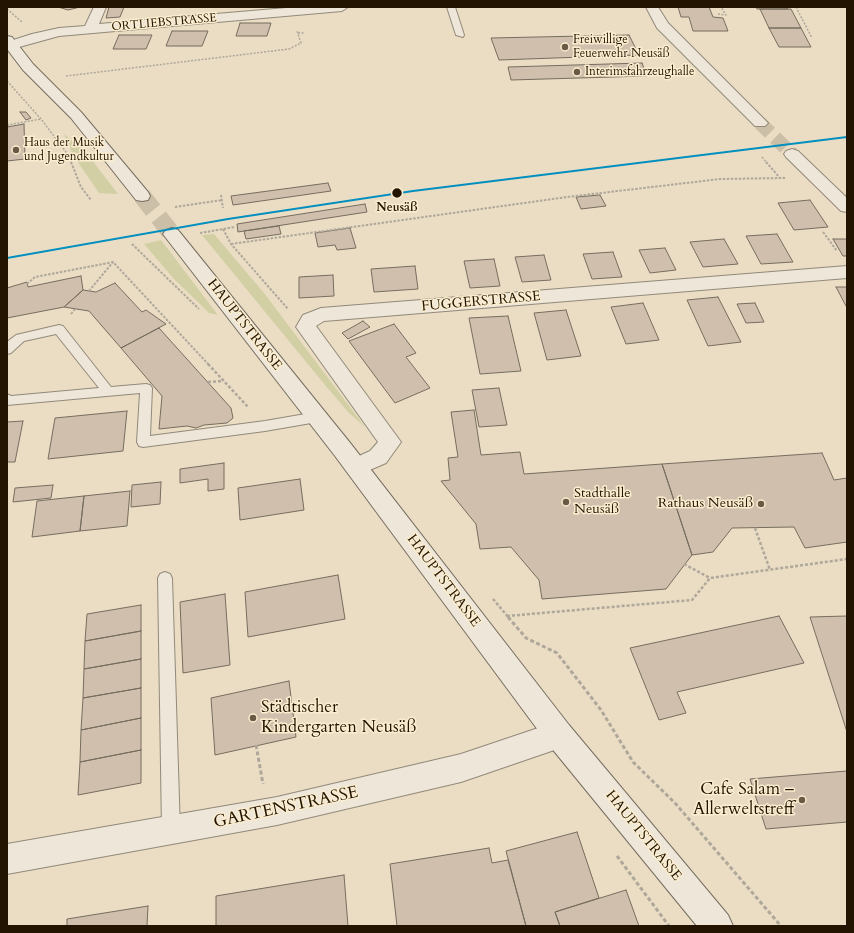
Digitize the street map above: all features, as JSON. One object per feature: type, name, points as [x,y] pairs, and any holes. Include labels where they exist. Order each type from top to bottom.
[{"type":"street","points":[[90,29],[100,7]]},
{"type":"street","name":"ORTLIEBSTRASSE","points":[[8,44],[37,36],[90,29],[342,7]]},
{"type":"street","points":[[652,7],[662,25],[760,123]]},
{"type":"street","points":[[8,44],[28,67],[76,115],[142,196]]},
{"type":"street","points":[[792,154],[847,207]]},
{"type":"street","name":"HAUPTSTRASSE","points":[[172,234],[356,467],[559,734],[717,926]]},
{"type":"street","name":"FUGGERSTRASSE","points":[[310,320],[321,315],[844,272]]},
{"type":"street","points":[[310,320],[306,327],[390,442],[378,457],[356,467]]},
{"type":"street","name":"GARTENSTRASSE","points":[[7,859],[171,832],[268,812],[461,768],[559,734]]},
{"type":"lane","points":[[451,7],[460,35]]},
{"type":"lane","points":[[7,350],[20,338],[59,329],[108,391]]},
{"type":"lane","points":[[7,399],[8,401],[146,388],[143,442],[266,426],[317,417]]},
{"type":"lane","points":[[165,578],[171,832]]},
{"type":"path","points":[[718,14],[726,15],[721,7]]},
{"type":"path","points":[[796,7],[812,38]]},
{"type":"path","points":[[298,33],[305,33]]},
{"type":"path","points":[[66,76],[289,49],[301,43]]},
{"type":"path","points":[[7,81],[41,119],[69,156],[81,187],[91,200]]},
{"type":"path","points":[[7,125],[41,119]]},
{"type":"path","points":[[762,156],[780,178]]},
{"type":"path","points":[[231,244],[566,197],[720,179],[816,178]]},
{"type":"path","points":[[221,195],[224,208]]},
{"type":"path","points":[[175,207],[222,200]]},
{"type":"path","points":[[199,238],[197,233],[235,227]]},
{"type":"path","points":[[223,229],[231,244],[291,313],[310,320]]},
{"type":"path","points":[[823,232],[839,254]]},
{"type":"path","points":[[27,284],[35,278],[113,262]]},
{"type":"path","points":[[89,291],[113,262]]},
{"type":"path","points":[[113,262],[266,426]]},
{"type":"path","points":[[208,382],[223,381]]},
{"type":"path","points":[[755,528],[770,570]]},
{"type":"path","points":[[684,564],[710,578],[847,559]]},
{"type":"path","points":[[507,616],[692,600],[710,578]]},
{"type":"path","points":[[489,594],[526,638],[557,653],[602,710],[633,762],[675,803],[781,926]]},
{"type":"path","points":[[256,745],[268,812]]},
{"type":"shaded area","points":[[64,134],[85,151],[118,194],[99,193],[73,155]]},
{"type":"shaded area","points":[[214,234],[264,293],[365,427],[348,412],[325,385],[202,235]]},
{"type":"shaded area","points":[[161,240],[218,315],[209,313],[174,279],[144,244]]},
{"type":"building","points":[[58,7],[80,7],[68,10]]},
{"type":"building","points":[[109,7],[124,7],[120,17],[106,18]]},
{"type":"building","points":[[678,7],[709,7],[713,17],[723,18],[728,31],[693,31],[689,17],[681,17]]},
{"type":"building","points":[[756,7],[786,7],[788,9],[757,9]]},
{"type":"building","points":[[760,9],[791,9],[801,28],[769,28]]},
{"type":"building","points":[[240,23],[271,23],[267,36],[236,36]]},
{"type":"building","points":[[769,28],[801,28],[811,47],[779,47]]},
{"type":"building","points":[[172,31],[208,31],[202,46],[166,46]]},
{"type":"building","points":[[119,35],[152,35],[146,49],[113,49]]},
{"type":"building","name":"Freiwillige Feuerwehr Neusäß","points":[[629,35],[639,55],[499,60],[491,38]]},
{"type":"building","name":"Interimsfahrzeughalle","points":[[642,63],[647,76],[511,80],[508,67]]},
{"type":"building","points":[[20,112],[26,112],[31,118],[26,120]]},
{"type":"building","name":"Haus der Musik und Jugendkultur","points":[[24,124],[25,159],[7,161],[7,127]]},
{"type":"building","points":[[328,183],[331,191],[233,205],[231,196]]},
{"type":"building","points":[[600,195],[606,206],[581,209],[576,197]]},
{"type":"building","points":[[810,200],[828,227],[794,230],[778,203]]},
{"type":"building","points":[[365,204],[367,212],[238,232],[237,224]]},
{"type":"building","points":[[279,226],[281,234],[246,239],[244,231]]},
{"type":"building","points":[[350,228],[356,248],[337,250],[335,245],[318,247],[315,233]]},
{"type":"building","points":[[777,234],[793,262],[761,264],[746,236]]},
{"type":"building","points":[[724,239],[738,264],[703,267],[690,242]]},
{"type":"building","points":[[833,239],[847,239],[847,256],[843,256]]},
{"type":"building","points":[[665,248],[676,270],[650,273],[639,250]]},
{"type":"building","points":[[613,252],[622,277],[592,279],[583,254]]},
{"type":"building","points":[[544,255],[551,280],[522,282],[515,257]]},
{"type":"building","points":[[494,259],[500,286],[470,288],[464,261]]},
{"type":"building","points":[[415,266],[418,289],[374,292],[371,269]]},
{"type":"building","points":[[333,275],[334,296],[299,298],[299,277]]},
{"type":"building","points":[[81,276],[83,290],[64,307],[7,318],[7,288],[27,282],[28,287]]},
{"type":"building","points":[[115,283],[142,312],[146,310],[166,324],[121,348],[89,311],[64,307],[83,290],[96,292]]},
{"type":"building","points":[[836,287],[847,287],[847,306],[846,306]]},
{"type":"building","points":[[718,297],[741,342],[708,346],[687,300]]},
{"type":"building","points":[[643,303],[659,340],[626,344],[611,307]]},
{"type":"building","points":[[755,303],[764,322],[746,323],[737,304]]},
{"type":"building","points":[[566,310],[581,356],[547,360],[534,313]]},
{"type":"building","points":[[508,316],[521,371],[480,374],[469,318]]},
{"type":"building","points":[[363,321],[370,327],[348,339],[342,333]]},
{"type":"building","points":[[394,324],[416,353],[406,357],[430,388],[395,403],[349,341]]},
{"type":"building","points":[[159,328],[231,408],[233,418],[227,423],[204,425],[196,428],[187,426],[159,429],[162,396],[121,348]]},
{"type":"building","points":[[499,388],[507,425],[479,427],[472,390]]},
{"type":"building","name":"Stadthalle Neusäß","points":[[474,410],[481,455],[520,452],[524,474],[662,464],[692,555],[666,589],[542,599],[539,580],[511,547],[480,549],[476,524],[441,481],[450,480],[448,458],[458,457],[451,412]]},
{"type":"building","points":[[127,411],[123,451],[48,459],[55,418]]},
{"type":"building","points":[[23,421],[15,462],[7,462],[7,422]]},
{"type":"building","name":"Rathaus Neusäß","points":[[822,453],[834,480],[847,478],[847,542],[805,548],[794,527],[732,528],[713,552],[692,555],[662,464]]},
{"type":"building","points":[[224,463],[224,489],[208,491],[208,479],[180,483],[180,469]]},
{"type":"building","points":[[300,479],[304,510],[240,520],[238,488]]},
{"type":"building","points":[[161,482],[160,504],[131,507],[132,485]]},
{"type":"building","points":[[53,485],[51,498],[13,502],[15,488]]},
{"type":"building","points":[[130,491],[127,526],[80,531],[84,496]]},
{"type":"building","points":[[84,496],[80,531],[32,537],[37,501]]},
{"type":"building","points":[[338,575],[345,619],[248,637],[245,592]]},
{"type":"building","points":[[225,594],[230,665],[183,673],[180,602]]},
{"type":"building","points":[[141,605],[141,631],[85,641],[87,614]]},
{"type":"building","points":[[779,616],[804,663],[677,692],[686,713],[659,720],[630,648]]},
{"type":"building","points":[[847,616],[847,732],[810,617]]},
{"type":"building","points":[[141,631],[141,659],[84,669],[85,641]]},
{"type":"building","points":[[141,659],[141,688],[83,698],[84,669]]},
{"type":"building","name":"Städtischer Kindergarten Neusäß","points":[[289,681],[296,737],[215,755],[211,698]]},
{"type":"building","points":[[141,688],[141,718],[81,730],[83,698]]},
{"type":"building","points":[[141,718],[141,750],[80,762],[81,730]]},
{"type":"building","points":[[141,750],[141,783],[78,795],[80,762]]},
{"type":"building","name":"Cafe Salam – Allerweltstreff","points":[[847,771],[847,822],[766,829],[750,779]]},
{"type":"building","points":[[577,832],[599,898],[555,912],[560,926],[526,926],[506,851]]},
{"type":"building","points":[[489,848],[492,863],[508,860],[526,926],[397,926],[390,864]]},
{"type":"building","points":[[344,875],[348,926],[216,926],[216,896]]},
{"type":"building","points":[[626,890],[639,926],[560,926],[555,912]]},
{"type":"building","points":[[148,906],[147,926],[67,926],[67,919]]},
{"type":"tunnel","points":[[760,123],[792,154]]},
{"type":"tunnel","points":[[142,196],[172,234]]},
{"type":"transit line","points":[[7,258],[228,219],[413,191],[847,137]]},
{"type":"place","name":"Freiwillige Feuerwehr Neusäß","points":[[565,47]]},
{"type":"place","name":"Interimsfahrzeughalle","points":[[577,72]]},
{"type":"place","name":"Haus der Musik und Jugendkultur","points":[[16,150]]},
{"type":"place","name":"Neusäß","points":[[397,193]]},
{"type":"place","name":"Stadthalle Neusäß","points":[[566,502]]},
{"type":"place","name":"Rathaus Neusäß","points":[[761,504]]},
{"type":"place","name":"Städtischer Kindergarten Neusäß","points":[[253,718]]},
{"type":"place","name":"Cafe Salam – Allerweltstreff","points":[[802,800]]}]
